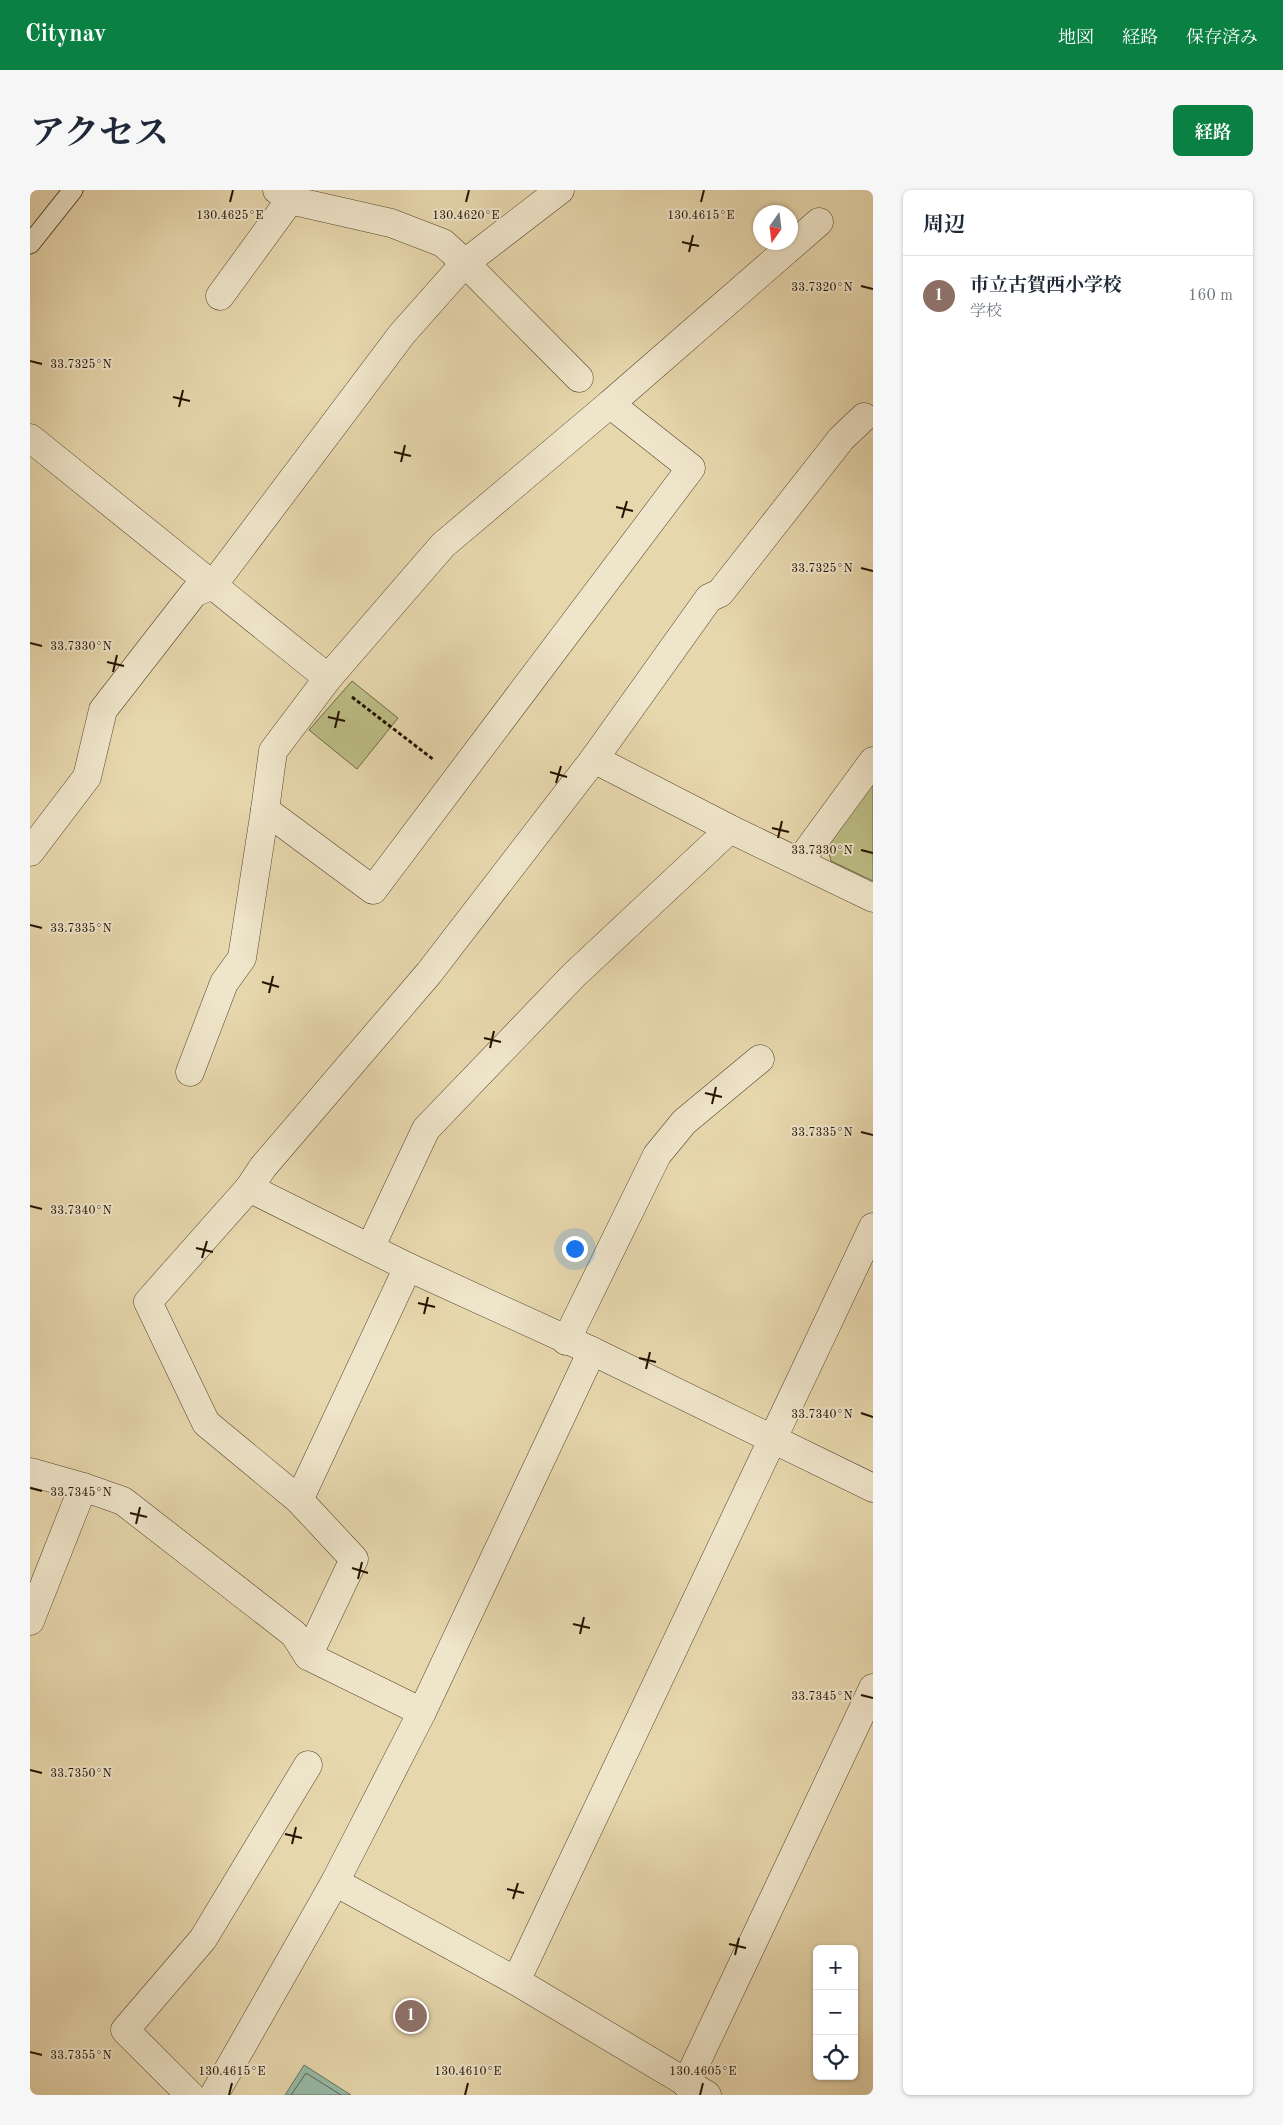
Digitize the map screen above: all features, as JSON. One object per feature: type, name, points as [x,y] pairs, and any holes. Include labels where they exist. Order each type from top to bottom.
[{"type":"street","points":[[30,852],[87,777],[103,710],[194,593],[213,585],[402,334],[465,263],[560,190]]},
{"type":"street","points":[[220,296],[283,195],[391,223],[443,243],[579,378]]},
{"type":"street","points":[[190,1072],[224,983],[242,958],[273,751],[328,678],[443,545],[610,404],[820,222]]},
{"type":"street","points":[[265,810],[373,890],[456,777],[690,468],[610,404]]},
{"type":"street","points":[[308,1656],[354,1559],[299,1500],[206,1423],[148,1302],[249,1188],[263,1167],[429,973],[594,759],[709,598],[720,593],[841,439],[870,416]]},
{"type":"street","points":[[30,438],[328,678]]},
{"type":"street","points":[[594,759],[873,898]]},
{"type":"street","points":[[799,862],[873,761]]},
{"type":"street","points":[[370,1248],[426,1129],[574,975],[730,828]]},
{"type":"street","points":[[566,1341],[657,1155],[684,1122],[760,1059]]},
{"type":"street","points":[[249,1188],[408,1267],[566,1341],[592,1351],[873,1488]]},
{"type":"street","points":[[516,1981],[873,1227]]},
{"type":"street","points":[[299,1500],[408,1267]]},
{"type":"street","points":[[214,2095],[335,1882],[422,1712],[592,1351]]},
{"type":"street","points":[[30,1472],[123,1501],[294,1634],[308,1656],[422,1712]]},
{"type":"street","points":[[30,1621],[83,1487]]},
{"type":"street","points":[[335,1882],[516,1981],[697,2090],[873,1688]]},
{"type":"street","points":[[190,2095],[125,2030],[203,1939],[308,1765]]},
{"type":"lane","points":[[30,244],[73,190]]},
{"type":"path","points":[[328,678],[456,777]]},
{"type":"green space","points":[[352,681],[398,718],[357,769],[309,730]]},
{"type":"green space","points":[[873,781],[873,881],[831,861],[827,845]]},
{"type":"water","points":[[304,2065],[351,2095],[285,2095]]},
{"type":"place","name":"市立古賀西小学校","points":[[411,2016]]}]
